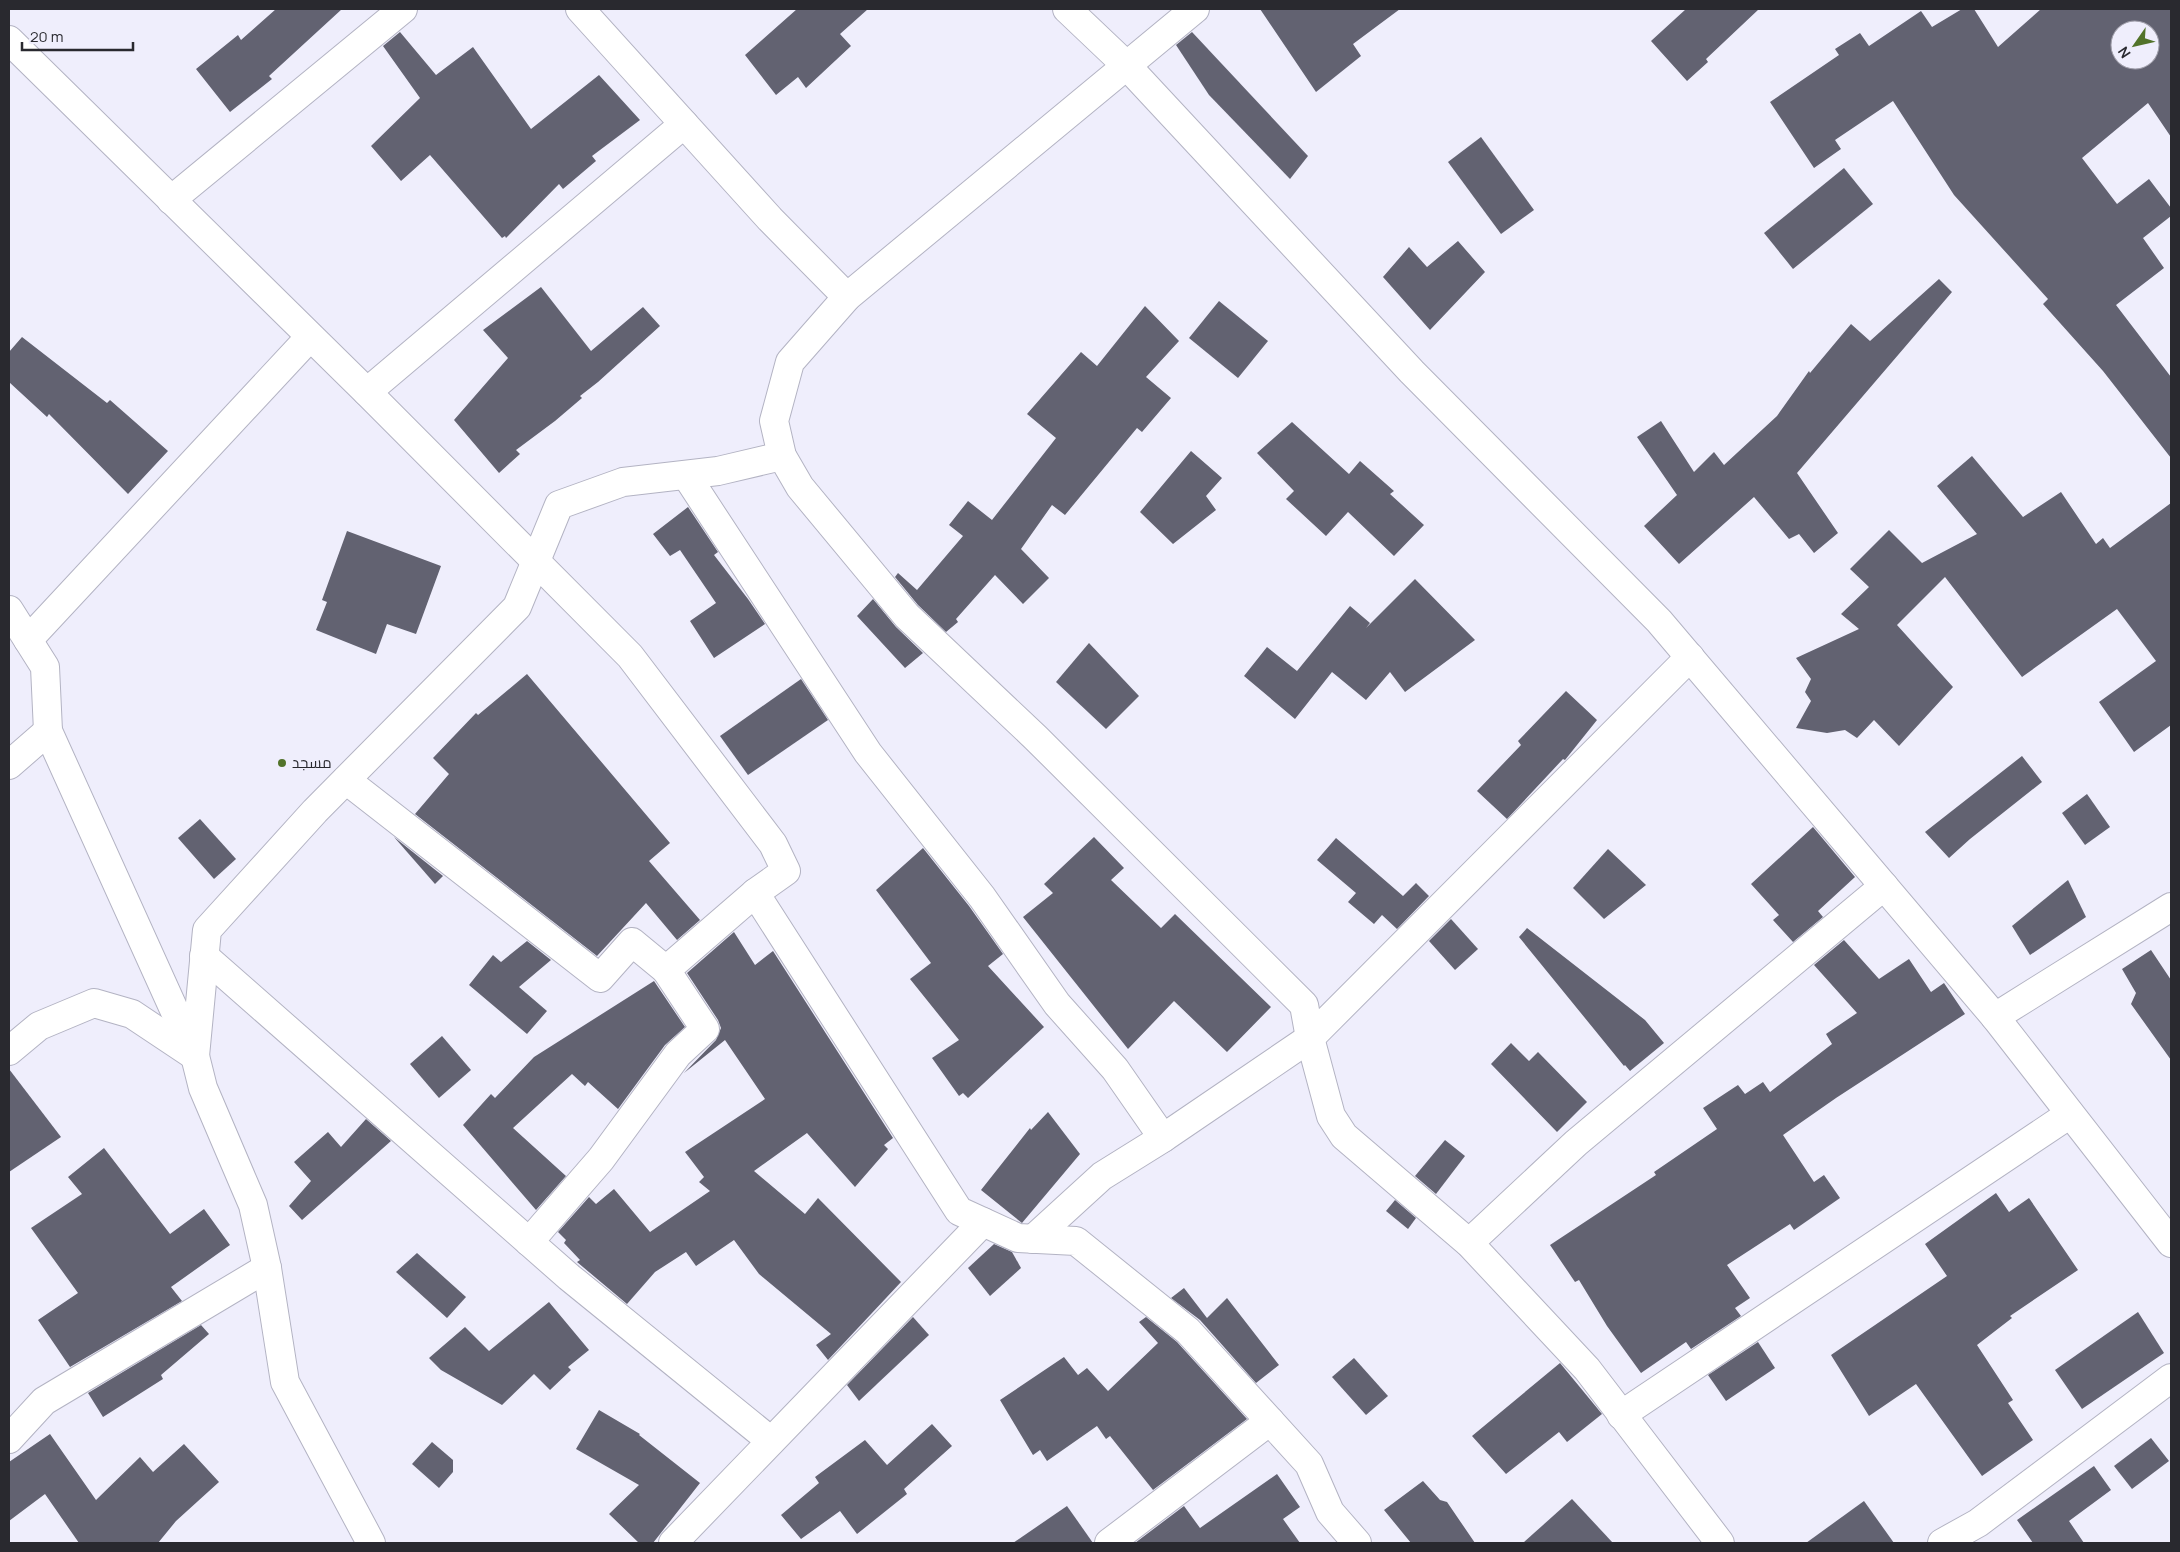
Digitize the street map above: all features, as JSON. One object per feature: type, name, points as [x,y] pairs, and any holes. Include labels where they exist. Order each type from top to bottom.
[{"type":"street","points":[[171,200],[403,9]]},
{"type":"street","points":[[580,9],[770,219],[847,297]]},
{"type":"street","points":[[1067,9],[1127,66],[1412,372],[1659,622],[1995,1016],[2171,1242]]},
{"type":"street","points":[[1195,9],[847,297],[790,362],[774,422],[782,456],[800,487],[907,616],[1036,738],[1304,1005],[1310,1038],[1331,1116],[1344,1136],[1469,1243],[1587,1369],[1720,1543]]},
{"type":"street","points":[[9,40],[367,392],[630,656],[773,844],[786,871],[755,893],[666,970]]},
{"type":"street","points":[[367,392],[684,124]]},
{"type":"street","points":[[28,640],[310,337]]},
{"type":"street","points":[[196,1056],[207,930],[315,811],[517,607],[560,504],[623,482],[718,471],[782,456]]},
{"type":"street","points":[[686,474],[868,753],[982,897],[1057,1004],[1115,1068],[1163,1138]]},
{"type":"street","points":[[9,610],[45,667],[48,731],[196,1056],[203,1088],[253,1205],[267,1268],[285,1382],[371,1543]]},
{"type":"street","points":[[1033,1239],[1102,1176],[1163,1138],[1310,1038],[1690,657]]},
{"type":"street","points":[[9,765],[48,731]]},
{"type":"street","points":[[346,780],[600,978],[632,942],[666,970],[705,1029],[678,1054],[601,1160],[529,1242]]},
{"type":"street","points":[[1469,1243],[1576,1143],[1884,886]]},
{"type":"street","points":[[755,893],[959,1211],[1018,1238],[1076,1241],[1188,1331],[1310,1464],[1330,1512],[1357,1543]]},
{"type":"street","points":[[1995,1016],[2171,907]]},
{"type":"street","points":[[204,956],[569,1278],[771,1441]]},
{"type":"street","points":[[9,1051],[40,1026],[94,1003],[132,1014],[196,1056]]},
{"type":"street","points":[[1621,1415],[2070,1114]]},
{"type":"street","points":[[673,1543],[983,1222]]},
{"type":"street","points":[[9,1439],[44,1401],[267,1268]]},
{"type":"street","points":[[1942,1543],[1978,1523],[2171,1378]]},
{"type":"street","points":[[1109,1543],[1270,1421]]},
{"type":"building","points":[[276,9],[342,9],[269,76],[272,79],[230,112],[196,69],[238,35],[241,40]]},
{"type":"building","points":[[797,9],[868,9],[840,34],[851,46],[806,88],[798,77],[776,95],[745,55]]},
{"type":"building","points":[[1260,9],[1400,9],[1353,44],[1361,56],[1316,92]]},
{"type":"building","points":[[1686,9],[1759,9],[1706,59],[1708,62],[1687,81],[1651,41]]},
{"type":"building","points":[[1962,9],[1974,9],[1998,47],[2041,9],[2171,9],[2171,137],[2148,103],[2082,158],[2117,204],[2149,179],[2171,208],[2171,216],[2143,238],[2164,268],[2116,305],[2171,377],[2171,458],[2103,371],[2043,304],[2048,299],[1954,195],[1893,101],[1835,140],[1841,149],[1814,168],[1770,102],[1839,55],[1835,49],[1860,33],[1869,46],[1921,11],[1932,27]]},
{"type":"building","points":[[400,32],[436,75],[473,47],[531,129],[599,75],[640,120],[592,156],[596,161],[563,189],[559,184],[506,238],[505,236],[502,238],[430,155],[401,181],[371,146],[420,98],[383,46]]},
{"type":"building","points":[[1192,32],[1308,156],[1290,179],[1209,95],[1176,45]]},
{"type":"building","points":[[1481,137],[1534,210],[1501,234],[1448,162]]},
{"type":"building","points":[[1844,168],[1873,204],[1793,269],[1764,233]]},
{"type":"building","points":[[1458,241],[1485,272],[1430,330],[1383,277],[1409,247],[1427,267]]},
{"type":"building","points":[[1939,279],[1952,292],[1797,473],[1838,533],[1814,553],[1799,534],[1789,539],[1754,497],[1679,564],[1644,526],[1677,495],[1637,437],[1661,421],[1694,472],[1714,452],[1724,465],[1777,416],[1809,371],[1810,373],[1851,324],[1870,341]]},
{"type":"building","points":[[541,287],[591,351],[643,307],[660,326],[580,396],[582,398],[516,450],[520,454],[499,473],[454,420],[508,358],[483,330]]},
{"type":"building","points":[[1219,301],[1268,341],[1238,378],[1189,338]]},
{"type":"building","points":[[1145,306],[1179,341],[1146,377],[1171,398],[1142,432],[1137,428],[1065,515],[1052,505],[1021,549],[1049,578],[1023,604],[995,575],[956,619],[958,622],[946,632],[918,605],[895,577],[898,573],[917,590],[963,536],[949,525],[968,501],[992,520],[1056,438],[1027,414],[1081,352],[1097,366]]},
{"type":"building","points":[[22,337],[107,403],[110,400],[168,451],[128,494],[49,414],[47,417],[9,382],[9,352]]},
{"type":"building","points":[[1292,422],[1349,474],[1360,461],[1394,491],[1390,494],[1424,525],[1394,556],[1348,512],[1326,536],[1286,499],[1294,491],[1257,453]]},
{"type":"building","points":[[1191,451],[1222,478],[1206,496],[1216,510],[1173,544],[1140,512]]},
{"type":"building","points":[[1972,456],[2023,517],[2061,492],[2096,544],[2103,538],[2110,548],[2171,503],[2171,725],[2134,752],[2099,702],[2156,661],[2117,609],[2022,677],[1945,577],[1897,625],[1953,687],[1899,746],[1874,720],[1857,738],[1845,730],[1827,733],[1796,728],[1811,701],[1805,692],[1811,679],[1796,658],[1859,629],[1841,614],[1869,587],[1850,569],[1889,530],[1922,563],[1977,534],[1937,486]]},
{"type":"building","points":[[688,507],[718,552],[714,555],[765,624],[714,658],[690,621],[716,603],[680,550],[670,556],[653,534]]},
{"type":"building","points":[[347,531],[441,566],[416,634],[387,624],[376,654],[316,630],[327,602],[322,600]]},
{"type":"building","points":[[1415,579],[1475,640],[1405,692],[1390,672],[1366,700],[1332,672],[1295,719],[1244,676],[1267,647],[1297,671],[1350,606],[1370,623],[1366,628]]},
{"type":"building","points":[[873,599],[896,627],[923,653],[905,668],[857,616]]},
{"type":"building","points":[[1089,643],[1139,696],[1106,729],[1056,682]]},
{"type":"building","points":[[527,674],[670,843],[649,861],[700,920],[677,940],[646,903],[597,956],[415,814],[449,774],[433,758],[476,713],[478,715]]},
{"type":"building","points":[[801,679],[828,720],[748,775],[720,736]]},
{"type":"building","points":[[1566,691],[1597,720],[1565,760],[1563,759],[1507,819],[1477,791],[1521,745],[1518,741]]},
{"type":"building","points":[[2022,756],[2042,782],[1949,858],[1925,832]]},
{"type":"building","points":[[2087,794],[2110,827],[2085,845],[2062,813]]},
{"type":"building","points":[[200,819],[236,859],[214,879],[178,838]]},
{"type":"building","points":[[1813,827],[1855,877],[1818,911],[1823,917],[1793,942],[1773,920],[1779,915],[1751,884]]},
{"type":"building","points":[[394,837],[443,876],[435,884]]},
{"type":"building","points":[[1094,837],[1124,868],[1111,880],[1161,928],[1175,914],[1271,1007],[1227,1052],[1174,1001],[1128,1049],[1023,917],[1053,893],[1044,884]]},
{"type":"building","points":[[1336,838],[1403,896],[1416,883],[1429,896],[1397,929],[1382,915],[1374,924],[1348,902],[1356,893],[1317,860]]},
{"type":"building","points":[[923,848],[969,906],[1003,954],[988,966],[1044,1027],[968,1098],[963,1093],[959,1096],[932,1058],[959,1040],[910,979],[931,963],[876,890]]},
{"type":"building","points":[[1608,849],[1646,885],[1604,919],[1573,888]]},
{"type":"building","points":[[2068,880],[2086,917],[2030,955],[2012,926]]},
{"type":"building","points":[[1451,919],[1478,949],[1455,970],[1429,941]]},
{"type":"building","points":[[1527,928],[1645,1020],[1664,1043],[1630,1071],[1624,1066],[1519,937]]},
{"type":"building","points":[[734,932],[755,965],[773,951],[893,1138],[884,1145],[888,1149],[855,1187],[807,1133],[754,1171],[805,1214],[818,1198],[901,1282],[828,1360],[816,1345],[831,1334],[759,1274],[734,1240],[696,1266],[686,1252],[655,1272],[627,1304],[577,1262],[580,1260],[564,1243],[566,1240],[558,1232],[589,1197],[596,1204],[614,1189],[650,1232],[710,1191],[699,1182],[704,1177],[685,1152],[765,1099],[725,1040],[684,1073],[716,1040],[721,1028],[718,1020],[687,973]]},
{"type":"building","points":[[1844,940],[1879,979],[1909,959],[1931,992],[1944,983],[1965,1014],[1783,1135],[1814,1182],[1824,1175],[1840,1198],[1794,1230],[1790,1224],[1727,1265],[1750,1298],[1735,1308],[1741,1316],[1691,1349],[1686,1342],[1641,1373],[1607,1326],[1579,1280],[1575,1282],[1550,1245],[1656,1175],[1654,1172],[1717,1129],[1703,1108],[1738,1085],[1745,1094],[1763,1082],[1770,1092],[1832,1044],[1826,1034],[1857,1013],[1814,965]]},
{"type":"building","points":[[527,941],[551,960],[519,987],[547,1011],[527,1034],[469,985],[493,955],[501,962]]},
{"type":"building","points":[[2151,950],[2171,980],[2171,1060],[2131,1004],[2136,993],[2122,969]]},
{"type":"building","points":[[654,981],[685,1027],[665,1045],[618,1109],[588,1082],[585,1086],[572,1074],[513,1128],[566,1176],[536,1210],[463,1125],[491,1094],[495,1098],[534,1057]]},
{"type":"building","points":[[442,1036],[471,1070],[439,1098],[410,1064]]},
{"type":"building","points":[[1511,1043],[1529,1061],[1538,1052],[1587,1102],[1557,1132],[1491,1064]]},
{"type":"building","points":[[9,1069],[61,1137],[9,1172]]},
{"type":"building","points":[[1048,1112],[1080,1154],[1022,1223],[981,1190],[1030,1128],[1031,1130]]},
{"type":"building","points":[[366,1119],[391,1141],[302,1220],[289,1206],[311,1181],[294,1162],[328,1132],[341,1147]]},
{"type":"building","points":[[1445,1140],[1465,1156],[1436,1194],[1415,1176]]},
{"type":"building","points":[[104,1148],[170,1234],[204,1209],[230,1245],[171,1287],[182,1301],[70,1367],[38,1320],[78,1293],[31,1228],[82,1194],[68,1177]]},
{"type":"building","points":[[1996,1193],[2009,1212],[2029,1198],[2078,1270],[2010,1316],[2012,1318],[1977,1345],[2013,1400],[2008,1403],[2033,1440],[1982,1476],[1916,1384],[1869,1416],[1831,1355],[1947,1276],[1925,1244]]},
{"type":"building","points":[[1395,1200],[1416,1218],[1408,1229],[1386,1211]]},
{"type":"building","points":[[994,1244],[1012,1252],[1021,1268],[990,1296],[968,1268]]},
{"type":"building","points":[[417,1253],[466,1297],[447,1318],[396,1272]]},
{"type":"building","points":[[1184,1288],[1207,1318],[1227,1298],[1279,1365],[1256,1383],[1200,1320],[1171,1298]]},
{"type":"building","points":[[549,1302],[589,1350],[568,1367],[571,1370],[550,1390],[534,1374],[502,1405],[441,1370],[429,1358],[465,1327],[489,1351]]},
{"type":"building","points":[[2138,1312],[2164,1353],[2082,1409],[2055,1370]]},
{"type":"building","points":[[913,1317],[929,1335],[859,1401],[847,1385]]},
{"type":"building","points":[[1146,1317],[1177,1342],[1247,1419],[1153,1490],[1110,1436],[1106,1439],[1097,1426],[1047,1461],[1040,1450],[1033,1455],[1000,1400],[1064,1357],[1078,1375],[1087,1368],[1108,1391],[1158,1343],[1139,1322]]},
{"type":"building","points":[[201,1325],[209,1334],[161,1375],[163,1379],[103,1417],[88,1393]]},
{"type":"building","points":[[1758,1342],[1775,1368],[1726,1401],[1708,1375]]},
{"type":"building","points":[[1354,1358],[1388,1396],[1366,1415],[1332,1377]]},
{"type":"building","points":[[1560,1363],[1602,1414],[1567,1442],[1559,1432],[1506,1474],[1472,1436]]},
{"type":"building","points":[[599,1410],[640,1434],[700,1483],[653,1543],[639,1543],[609,1514],[639,1485],[576,1449]]},
{"type":"building","points":[[932,1424],[952,1446],[904,1489],[907,1494],[857,1534],[840,1511],[801,1539],[781,1515],[819,1483],[815,1477],[865,1440],[887,1465]]},
{"type":"building","points":[[50,1434],[96,1500],[140,1457],[153,1472],[184,1444],[219,1482],[176,1521],[158,1543],[79,1543],[45,1494],[9,1521],[9,1462]]},
{"type":"building","points":[[2151,1438],[2169,1461],[2132,1489],[2114,1466]]},
{"type":"building","points":[[432,1442],[453,1460],[453,1472],[439,1488],[412,1464]]},
{"type":"building","points":[[2094,1466],[2111,1490],[2069,1521],[2084,1543],[2033,1543],[2017,1520]]},
{"type":"building","points":[[1277,1474],[1300,1507],[1283,1519],[1300,1543],[1135,1543],[1184,1506],[1200,1528]]},
{"type":"building","points":[[1423,1481],[1440,1500],[1447,1502],[1475,1543],[1411,1543],[1384,1510]]},
{"type":"building","points":[[1572,1499],[1613,1543],[1523,1543]]},
{"type":"building","points":[[1864,1501],[1894,1543],[1806,1543]]},
{"type":"building","points":[[1067,1506],[1093,1543],[1013,1543]]},
{"type":"place","name":"مسجد","points":[[282,763]]}]
